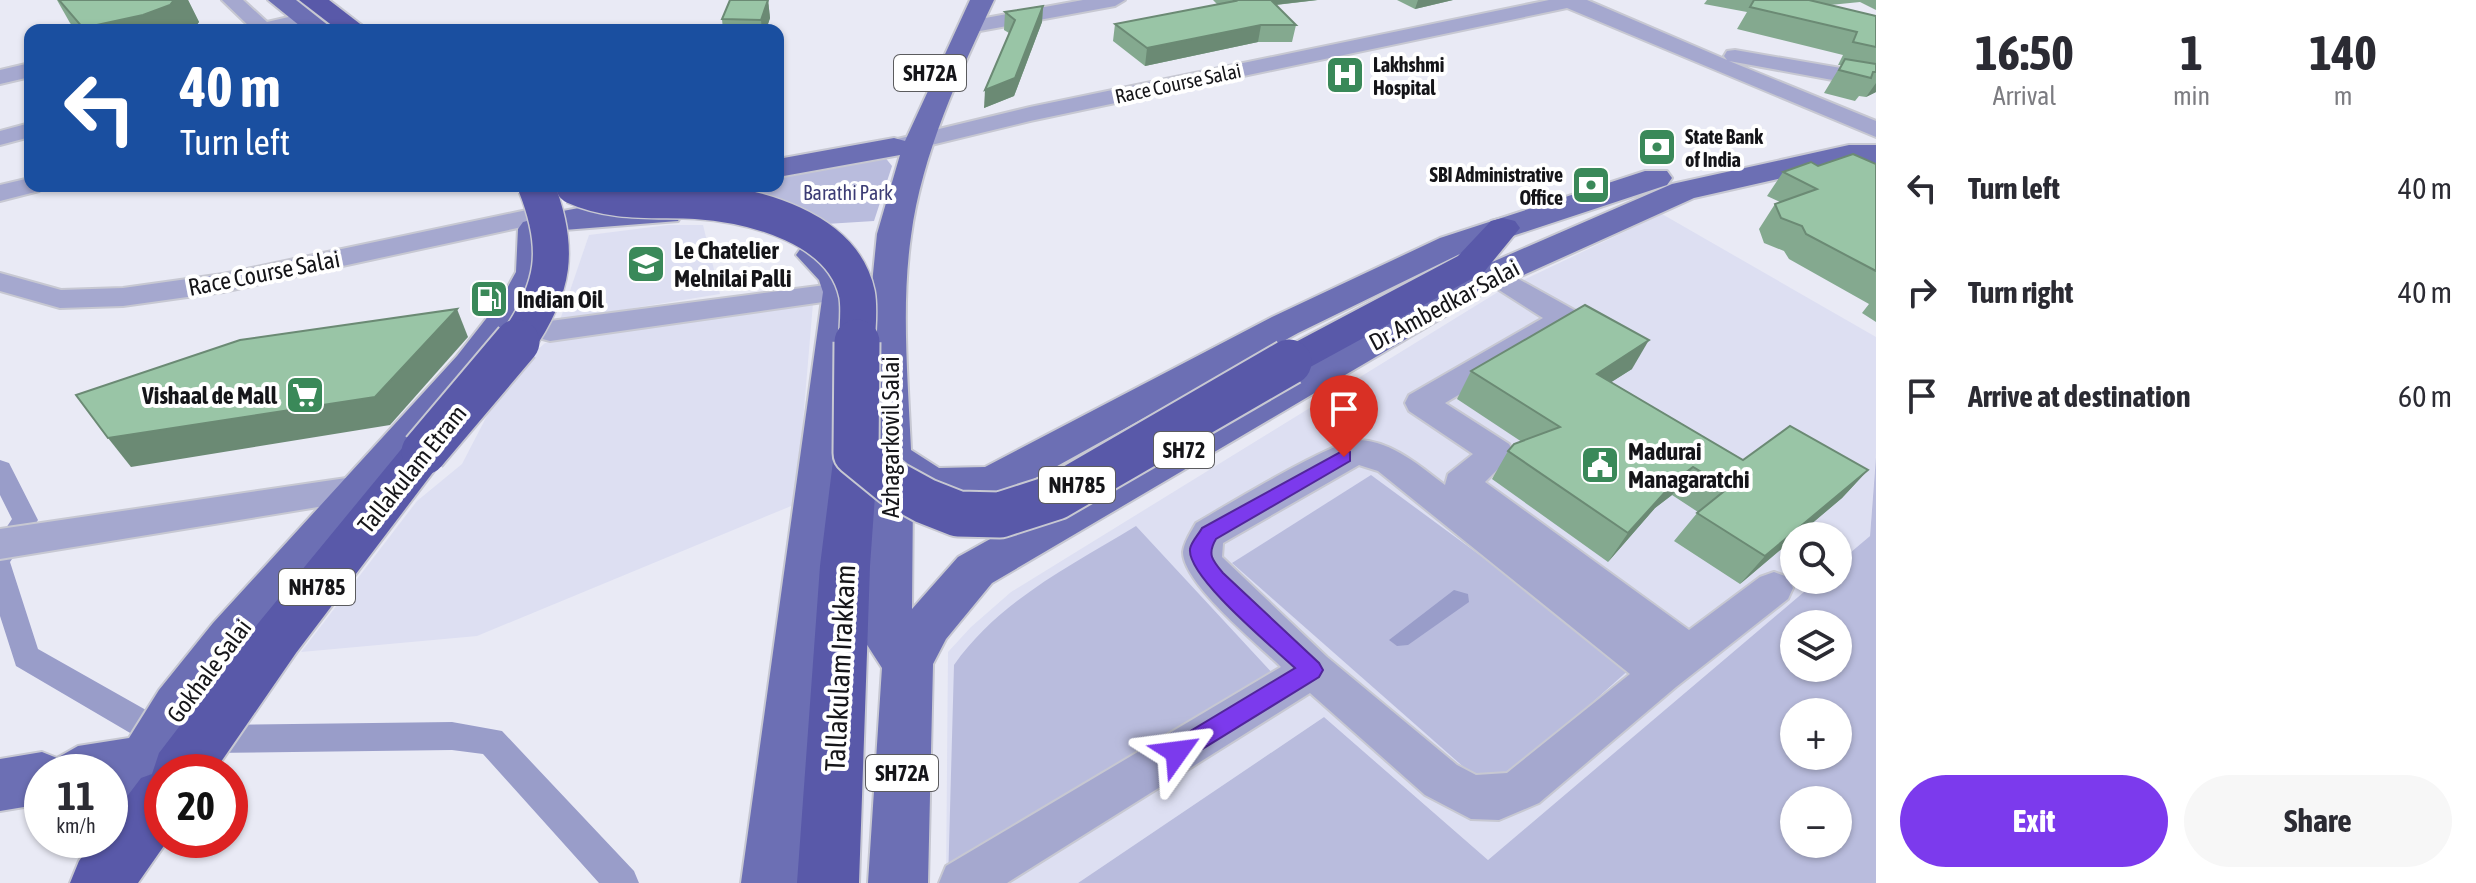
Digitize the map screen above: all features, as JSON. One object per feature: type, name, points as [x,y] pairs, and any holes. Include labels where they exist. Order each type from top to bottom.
[{"type":"highway","points":[[308,12],[325,24]]},
{"type":"highway","points":[[308,12],[339,24]]},
{"type":"highway","name":"Tallakulam Irakkam","points":[[547,202],[610,198],[712,202],[778,217],[823,243],[844,264],[857,291],[873,453],[845,566],[828,883]]},
{"type":"highway","name":"Tallakulam Etram","points":[[97,862],[176,751],[278,637],[424,452],[513,349],[553,272],[547,202]]},
{"type":"highway","name":"NH785","points":[[873,453],[894,484],[958,514],[1000,515],[1056,497],[1289,362],[1471,264],[1503,228]]},
{"type":"main road","points":[[280,0],[308,12]]},
{"type":"main road","points":[[324,0],[358,24]]},
{"type":"main road","name":"Azhagarkovil Salai","points":[[908,663],[887,637],[873,453],[889,329],[894,236],[909,150],[973,9]]},
{"type":"main road","name":"Dr. Ambedkar Salai","points":[[873,453],[912,476],[942,486],[969,487],[997,480],[1285,325],[1452,245],[1654,178],[1876,130]]},
{"type":"main road","name":"Race Course Salai","points":[[784,167],[909,150]]},
{"type":"main road","name":"Dr. Ambedkar Salai","points":[[908,663],[929,624],[975,570],[1473,284],[1683,191],[1775,168],[1849,154],[1876,154]]},
{"type":"main road","name":"Race Course Salai","points":[[547,202],[598,192]]},
{"type":"main road","points":[[547,202],[595,215],[697,214],[785,229],[835,276],[841,292],[771,883]]},
{"type":"main road","name":"Gokhale Salai","points":[[176,751],[231,638],[471,365],[516,305],[534,272],[547,202]]},
{"type":"main road","name":"SH72A","points":[[898,883],[908,663]]},
{"type":"main road","points":[[128,761],[176,751]]},
{"type":"main road","points":[[0,785],[24,781]]},
{"type":"street","points":[[232,0],[256,24]]},
{"type":"street","points":[[973,9],[1115,0]]},
{"type":"street","points":[[1573,1],[1876,130]]},
{"type":"street","name":"Race Course Salai","points":[[909,150],[1030,114],[1573,1]]},
{"type":"street","points":[[275,24],[308,12]]},
{"type":"street","points":[[1702,57],[1713,52],[1876,81]]},
{"type":"street","points":[[0,77],[24,71]]},
{"type":"street","points":[[0,138],[24,132]]},
{"type":"street","points":[[0,193],[24,187]]},
{"type":"street","name":"Race Course Salai","points":[[0,282],[60,299],[123,297],[223,283],[547,202]]},
{"type":"street","points":[[1495,275],[1565,318],[1421,403],[1497,453],[1461,483],[1675,663]]},
{"type":"street","points":[[550,331],[841,292]]},
{"type":"street","points":[[1675,663],[1390,462],[1359,452],[1344,457],[1209,533],[1200,548],[1202,562],[1216,579],[1312,670],[1441,780],[1471,797],[1499,798],[1523,788],[1675,663],[1774,588]]},
{"type":"street","points":[[0,544],[360,489]]},
{"type":"street","points":[[963,883],[1312,670]]},
{"type":"shaded area","points":[[1662,214],[1876,337],[1876,454],[1870,536],[1852,551],[1852,522],[1780,522],[1780,594],[1802,594],[1488,860],[1324,717],[1078,883],[946,883],[948,652],[971,627],[1011,592],[1498,292]]},
{"type":"shaded area","name":"Le Chatelier Melnilai Palli","points":[[668,225],[703,225],[720,294],[560,320],[589,235]]},
{"type":"shaded area","points":[[813,303],[796,504],[477,636],[301,652],[417,501],[462,464],[507,377],[545,343]]},
{"type":"shaded area","points":[[1454,590],[1468,594],[1469,602],[1408,645],[1397,646],[1389,640]]},
{"type":"green space","name":"Barathi Park","points":[[884,156],[892,166],[874,221],[826,224],[756,194],[784,192],[784,175]]},
{"type":"green space","points":[[1876,457],[1876,883],[1078,883],[1324,717],[1488,860],[1780,612],[1780,682],[1852,682],[1852,610],[1783,610],[1802,594],[1852,594],[1852,551],[1870,536]]},
{"type":"green space","points":[[1371,475],[1632,667],[1492,792],[1232,563]]},
{"type":"green space","points":[[1136,526],[1276,677],[948,883],[954,665],[972,642],[1014,603]]},
{"type":"building","points":[[59,0],[174,0],[170,5],[143,15],[101,24],[80,24]]},
{"type":"building","points":[[730,0],[768,0],[761,20],[722,19]]},
{"type":"building","points":[[1271,0],[1296,25],[1261,25],[1147,48],[1115,24],[1235,1]]},
{"type":"building","points":[[1754,0],[1809,0],[1876,16],[1876,47],[1853,42],[1857,32],[1750,7]]},
{"type":"building","points":[[1043,6],[1015,78],[985,90],[1015,20],[1005,12]]},
{"type":"building","points":[[1845,59],[1876,64],[1876,72],[1871,78],[1839,70]]},
{"type":"building","points":[[1853,154],[1876,164],[1876,271],[1806,234],[1802,226],[1781,218],[1775,204],[1817,189],[1783,172],[1811,162],[1818,166]]},
{"type":"building","name":"Madurai Managaratchi","points":[[1585,305],[1649,340],[1597,374],[1743,460],[1790,426],[1868,470],[1806,522],[1780,522],[1780,543],[1765,556],[1697,513],[1728,488],[1693,467],[1676,480],[1628,533],[1508,451],[1514,444],[1560,427],[1471,371]]},
{"type":"building","points":[[457,309],[375,397],[108,438],[76,395],[240,340]]},
{"type":"waterway","points":[[0,469],[25,520],[3,554]]},
{"type":"waterway","points":[[0,568],[26,657],[165,737]]},
{"type":"waterway","points":[[206,739],[452,736],[491,741],[622,883]]},
{"type":"place","name":"Lakhshmi Hospital","points":[[1345,75]]},
{"type":"place","name":"State Bank of India","points":[[1657,147]]},
{"type":"place","name":"SBI Administrative Office","points":[[1591,185]]},
{"type":"place","name":"Le Chatelier Melnilai Palli","points":[[646,264]]},
{"type":"place","name":"Indian Oil","points":[[489,299]]},
{"type":"place","name":"Vishaal de Mall","points":[[305,395]]},
{"type":"place","name":"Madurai Managaratchi","points":[[1600,465]]},
{"type":"route","points":[[1177,752],[1312,670],[1216,579],[1202,562],[1200,548],[1209,533],[1344,457]]}]
